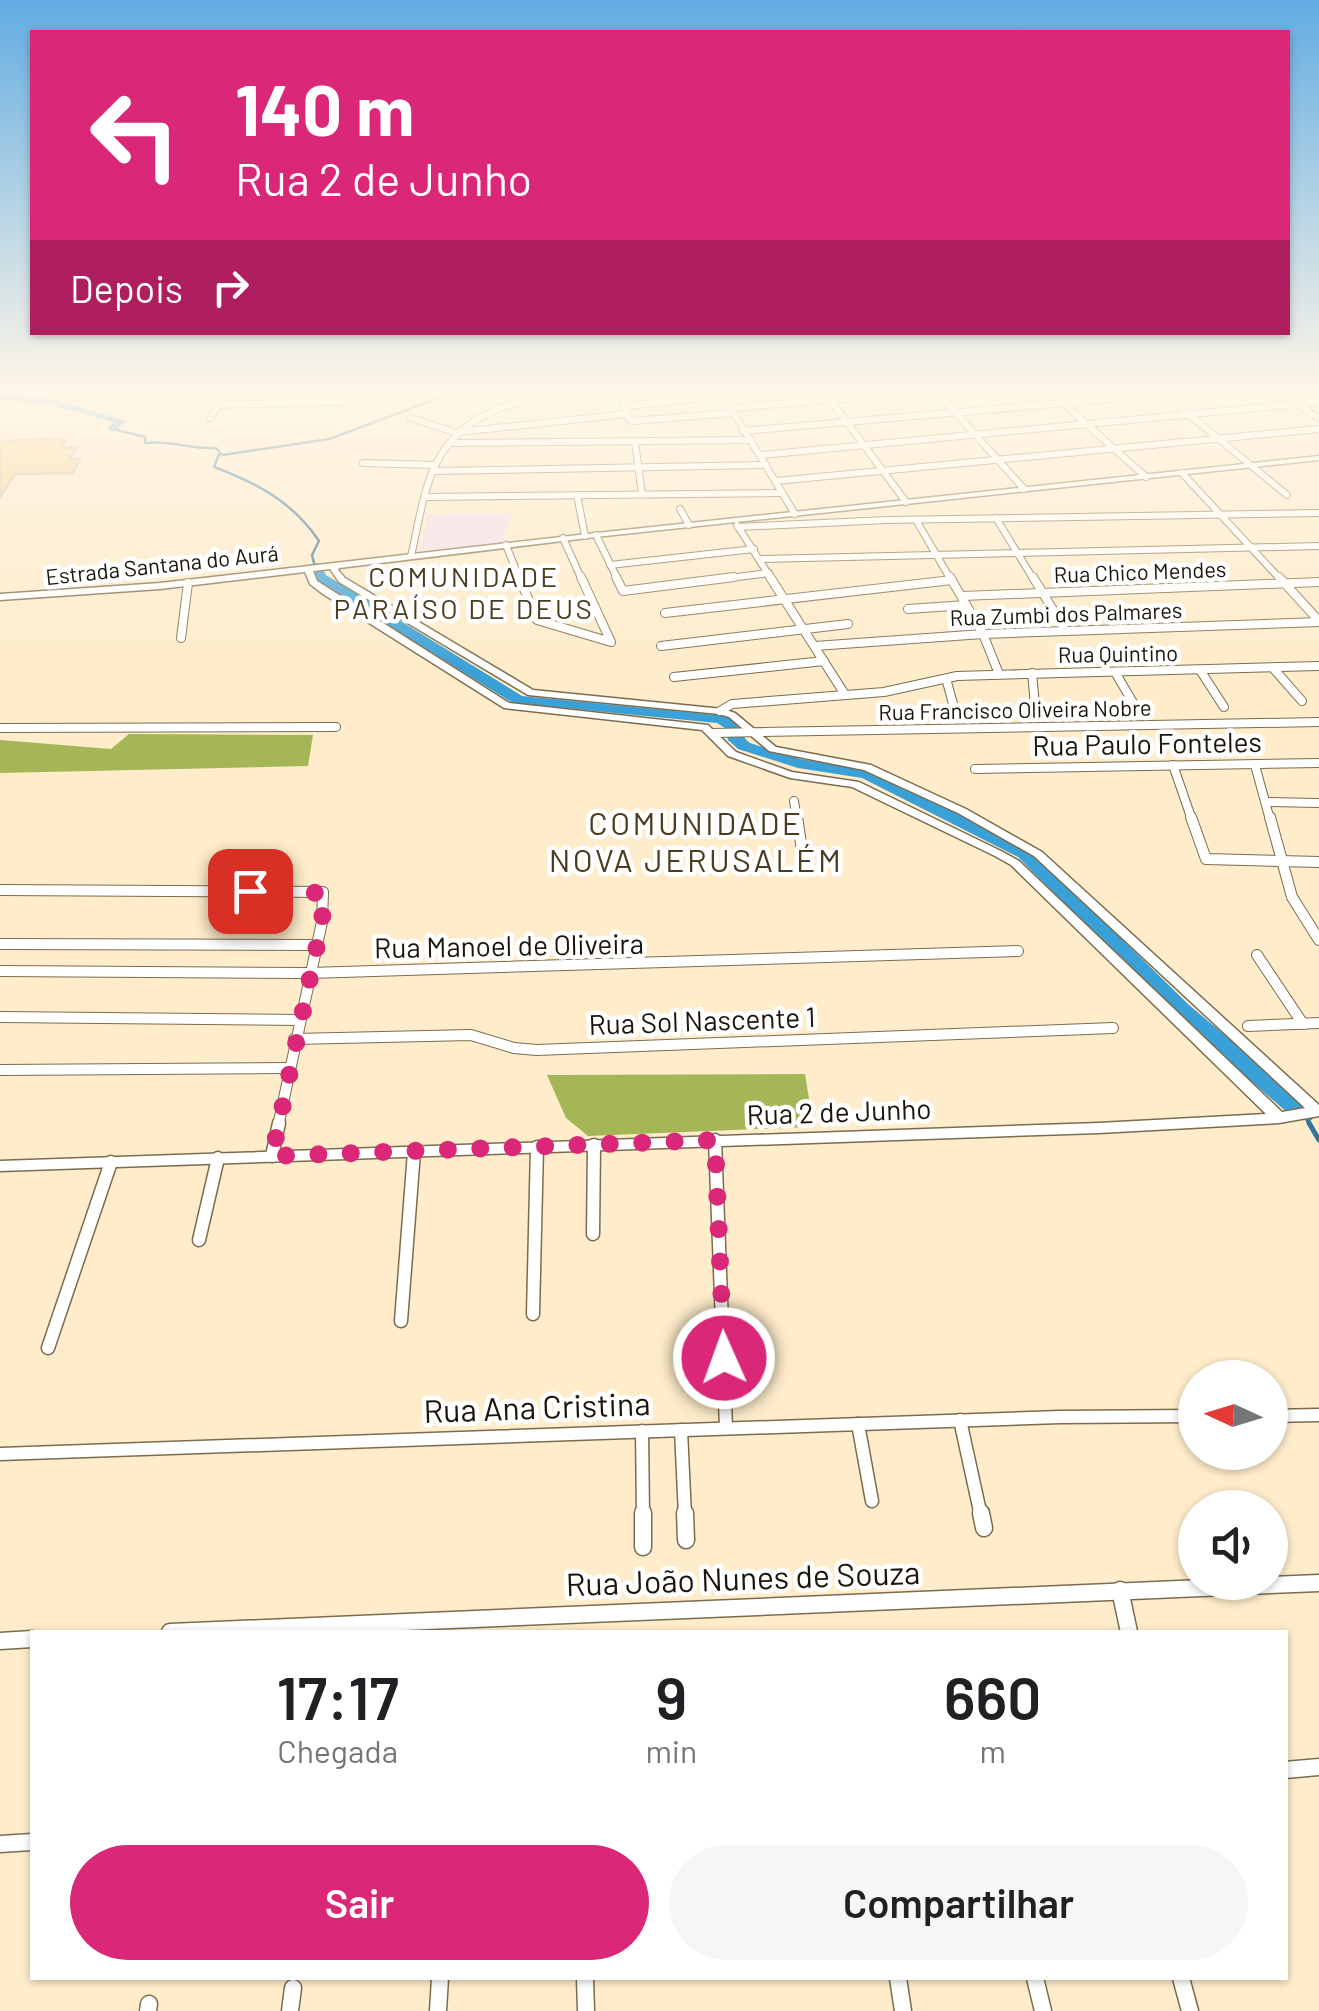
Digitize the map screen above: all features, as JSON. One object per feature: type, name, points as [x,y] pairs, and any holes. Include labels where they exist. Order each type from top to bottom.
[{"type":"street","points":[[411,556],[430,484]]},
{"type":"street","points":[[640,484],[642,494]]},
{"type":"street","points":[[778,484],[795,514]]},
{"type":"street","points":[[892,484],[906,502]]},
{"type":"street","points":[[1019,484],[1024,489]]},
{"type":"street","name":"Estrada Santana do Aurá","points":[[0,596],[188,583],[563,538],[736,524],[795,514],[1076,484]]},
{"type":"street","points":[[1192,484],[1319,621]]},
{"type":"street","points":[[1274,484],[1287,495]]},
{"type":"street","points":[[426,497],[782,493]]},
{"type":"street","points":[[576,496],[590,535],[623,591],[770,573]]},
{"type":"street","points":[[680,509],[689,525]]},
{"type":"street","points":[[736,524],[1319,513]]},
{"type":"street","points":[[996,518],[1046,593],[1066,631]]},
{"type":"street","points":[[916,520],[983,634],[999,674]]},
{"type":"street","points":[[736,524],[844,693]]},
{"type":"street","points":[[506,545],[536,620],[588,639],[612,641],[563,538]]},
{"type":"street","points":[[761,559],[1319,546]]},
{"type":"street","points":[[610,564],[754,549]]},
{"type":"street","points":[[331,565],[342,580],[531,694],[732,715],[762,744],[786,753],[890,775],[1030,848],[1318,1111]]},
{"type":"street","points":[[308,568],[312,582],[326,592],[507,706],[704,727],[715,740],[746,760],[790,775],[855,784],[1000,854],[1279,1118]]},
{"type":"street","points":[[665,613],[952,580]]},
{"type":"street","name":"Rua Chico Mendes","points":[[962,596],[1319,582]]},
{"type":"street","points":[[180,638],[188,583]]},
{"type":"street","points":[[908,608],[966,605]]},
{"type":"street","name":"Rua Zumbi dos Palmares","points":[[815,646],[983,634],[1319,621]]},
{"type":"street","points":[[661,646],[848,624]]},
{"type":"street","points":[[674,677],[824,661]]},
{"type":"street","name":"Rua Quintino","points":[[720,712],[732,704],[947,682],[957,676],[1319,666]]},
{"type":"street","points":[[1274,668],[1302,701]]},
{"type":"street","points":[[1200,670],[1224,707]]},
{"type":"street","points":[[1115,672],[1135,706]]},
{"type":"street","points":[[1032,673],[1035,704]]},
{"type":"street","points":[[947,682],[956,711]]},
{"type":"street","name":"Rua Francisco Oliveira Nobre","points":[[712,732],[1319,722]]},
{"type":"street","points":[[0,728],[336,727]]},
{"type":"street","name":"Rua Paulo Fonteles","points":[[975,769],[1319,763]]},
{"type":"street","points":[[1173,765],[1206,859],[1319,862]]},
{"type":"street","points":[[1255,765],[1292,897],[1319,940]]},
{"type":"street","points":[[794,801],[802,850]]},
{"type":"street","points":[[1267,802],[1319,803]]},
{"type":"street","points":[[0,890],[321,891],[322,922],[272,1156]]},
{"type":"street","points":[[0,944],[316,945]]},
{"type":"street","name":"Rua Manoel de Oliveira","points":[[0,971],[310,973],[1018,951]]},
{"type":"street","points":[[1257,955],[1302,1024]]},
{"type":"street","points":[[0,1017],[299,1020]]},
{"type":"street","points":[[1248,1026],[1319,1024]]},
{"type":"street","name":"Rua Sol Nascente 1","points":[[294,1039],[471,1035],[514,1048],[537,1050],[1113,1028]]},
{"type":"street","points":[[0,1070],[288,1068]]},
{"type":"street","name":"Rua 2 de Junho","points":[[0,1166],[1279,1118],[1318,1111]]},
{"type":"street","points":[[715,1140],[726,1428]]},
{"type":"street","points":[[593,1234],[594,1145]]},
{"type":"street","points":[[532,1314],[536,1147]]},
{"type":"street","points":[[400,1322],[414,1152]]},
{"type":"street","points":[[199,1240],[218,1158]]},
{"type":"street","points":[[48,1348],[111,1162]]},
{"type":"street","points":[[1288,1416],[1319,1415]]},
{"type":"street","name":"Rua Ana Cristina","points":[[0,1454],[960,1420],[1178,1416]]},
{"type":"street","points":[[960,1420],[984,1528]]},
{"type":"street","points":[[858,1424],[872,1501]]},
{"type":"street","points":[[681,1430],[686,1540]]},
{"type":"street","points":[[642,1431],[643,1547]]},
{"type":"street","name":"Rua João Nunes de Souza","points":[[257,1630],[431,1626],[1319,1582]]},
{"type":"street","points":[[1120,1590],[1130,1630]]},
{"type":"street","points":[[0,1641],[30,1639]]},
{"type":"street","points":[[1288,1770],[1319,1767]]},
{"type":"street","points":[[0,1844],[30,1842]]},
{"type":"street","points":[[438,2011],[440,1980]]},
{"type":"street","points":[[584,1980],[586,2011]]},
{"type":"street","points":[[898,1980],[903,2011]]},
{"type":"street","points":[[1035,1980],[1042,2011]]},
{"type":"street","points":[[1182,1980],[1190,2011]]},
{"type":"street","points":[[290,2011],[293,1988]]},
{"type":"shaded area","points":[[513,513],[502,543],[420,550],[428,515]]},
{"type":"green space","points":[[129,734],[313,735],[308,766],[0,773],[0,740],[111,749]]},
{"type":"green space","points":[[805,1074],[808,1127],[588,1136],[566,1118],[547,1075]]},
{"type":"waterway","points":[[252,484],[273,495],[309,527],[319,541],[312,555],[315,567]]},
{"type":"waterway","points":[[315,567],[320,577],[518,700],[721,719],[732,726],[736,740],[744,746],[798,763],[866,774],[1024,853],[1182,1010],[1304,1114]]},
{"type":"waterway","points":[[1304,1114],[1311,1126]]},
{"type":"waterway","points":[[1309,1123],[1319,1140]]},
{"type":"district","name":"COMUNIDADE PARAÍSO DE DEUS","points":[[464,593]]},
{"type":"district","name":"COMUNIDADE NOVA JERUSALÉM","points":[[696,842]]},
{"type":"route","points":[[250,891],[324,893],[322,922],[272,1156],[715,1140],[724,1358]]}]
